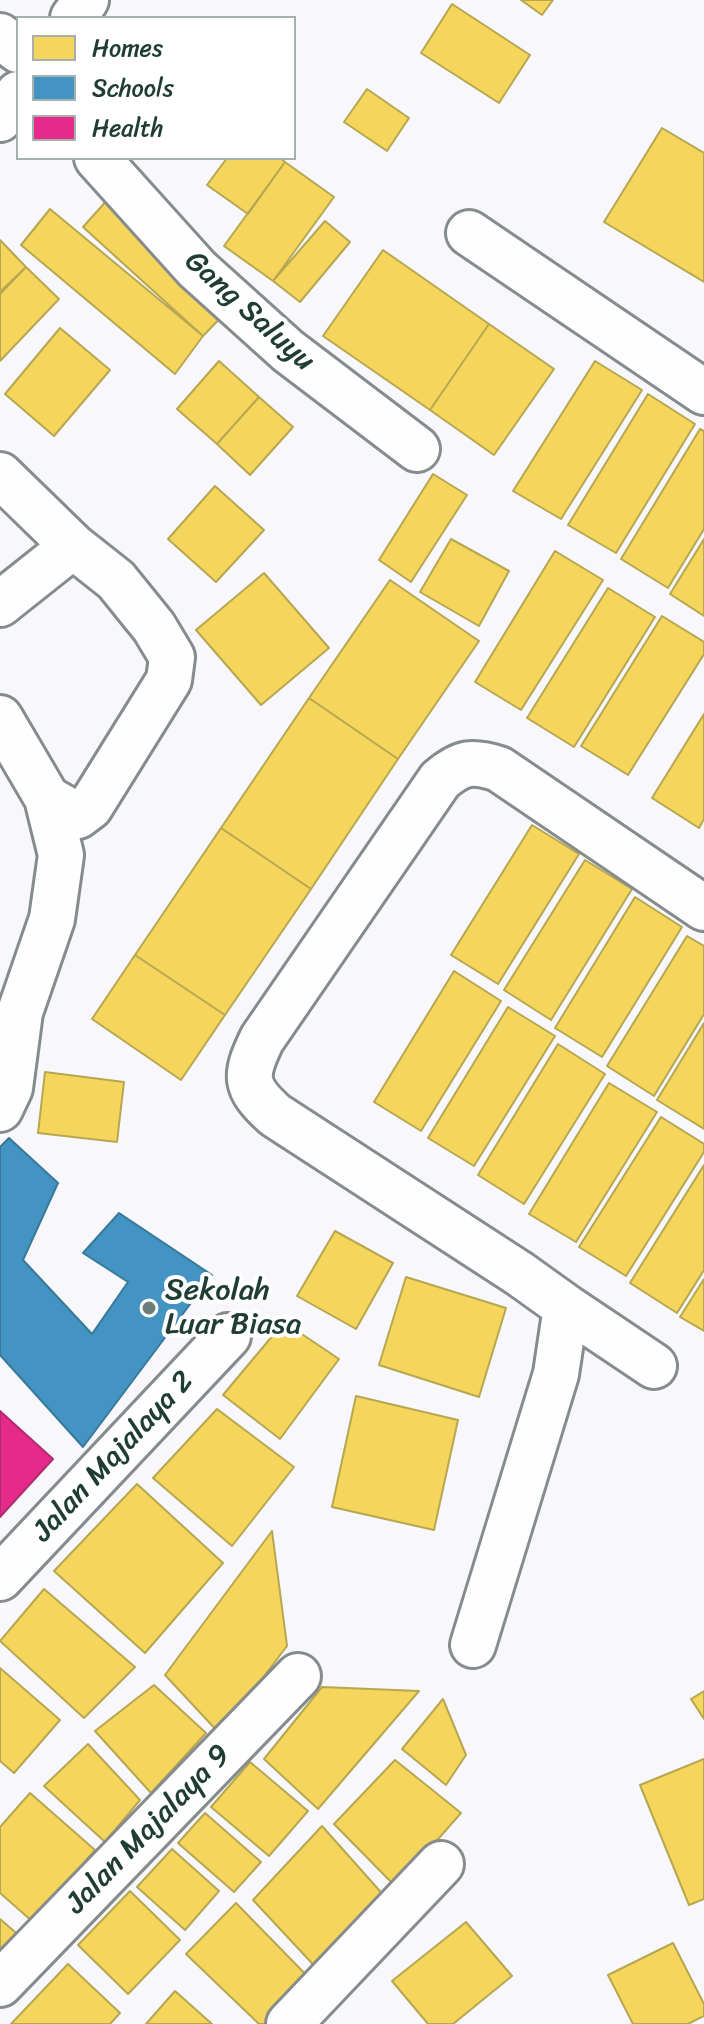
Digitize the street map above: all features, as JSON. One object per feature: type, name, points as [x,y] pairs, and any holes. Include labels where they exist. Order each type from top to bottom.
[{"type":"street","points":[[0,36],[16,48]]},
{"type":"street","name":"Gang Saluyu","points":[[99,160],[197,269],[288,351],[417,449]]},
{"type":"street","points":[[469,233],[704,392]]},
{"type":"street","points":[[0,475],[73,546],[116,580],[154,627],[172,657],[169,680],[90,807],[78,816],[47,798]]},
{"type":"street","points":[[0,604],[73,546]]},
{"type":"street","points":[[0,718],[47,798],[61,855],[52,919],[20,1012],[10,1088],[0,1109]]},
{"type":"street","points":[[654,1366],[520,1274],[275,1115],[258,1099],[248,1081],[251,1063],[262,1039],[440,780],[455,766],[480,763],[499,769],[704,908]]},
{"type":"street","points":[[473,1645],[556,1374],[566,1307]]},
{"type":"street","name":"Jalan Majalaya 2","points":[[0,1578],[228,1336]]},
{"type":"street","name":"Jalan Majalaya 9","points":[[0,1984],[298,1676]]},
{"type":"street","points":[[289,2024],[441,1864]]},
{"type":"building: Homes","points":[[521,0],[553,0],[542,15]]},
{"type":"building: Homes","points":[[452,4],[530,55],[499,103],[421,53]]},
{"type":"building: Homes","points":[[367,89],[409,118],[387,151],[344,122]]},
{"type":"building: Homes","points":[[662,128],[704,153],[704,282],[604,222]]},
{"type":"building: Homes","points":[[226,160],[285,162],[248,214],[207,185]]},
{"type":"building: Homes","points":[[285,162],[334,197],[273,281],[224,246]]},
{"type":"building: Homes","points":[[109,198],[230,308],[203,336],[83,227]]},
{"type":"building: Homes","points":[[50,209],[203,336],[175,374],[21,245]]},
{"type":"building: Homes","points":[[325,221],[350,242],[300,302],[273,281]]},
{"type":"building: Homes","points":[[0,240],[26,267],[0,292]]},
{"type":"building: Homes","points":[[383,250],[489,324],[430,410],[323,336]]},
{"type":"building: Homes","points":[[26,267],[59,299],[0,361],[0,294]]},
{"type":"building: Homes","points":[[489,324],[554,369],[494,455],[430,410]]},
{"type":"building: Homes","points":[[60,328],[110,370],[54,436],[5,394]]},
{"type":"building: Homes","points":[[219,361],[259,397],[217,444],[177,409]]},
{"type":"building: Homes","points":[[595,361],[642,390],[561,519],[513,491]]},
{"type":"building: Homes","points":[[648,394],[695,424],[616,553],[568,525]]},
{"type":"building: Homes","points":[[259,397],[293,427],[250,475],[217,444]]},
{"type":"building: Homes","points":[[700,429],[704,431],[704,529],[668,588],[621,559]]},
{"type":"building: Homes","points":[[433,474],[467,495],[411,582],[379,560]]},
{"type":"building: Homes","points":[[215,486],[264,530],[216,582],[168,539]]},
{"type":"building: Homes","points":[[451,539],[509,571],[479,626],[420,592]]},
{"type":"building: Homes","points":[[704,539],[704,616],[670,594]]},
{"type":"building: Homes","points":[[555,551],[603,580],[521,710],[475,682]]},
{"type":"building: Homes","points":[[264,573],[329,648],[261,705],[196,630]]},
{"type":"building: Homes","points":[[390,580],[479,641],[398,759],[309,698]]},
{"type":"building: Homes","points":[[608,588],[655,617],[574,747],[527,718]]},
{"type":"building: Homes","points":[[662,616],[704,642],[704,654],[628,775],[581,746]]},
{"type":"building: Homes","points":[[309,698],[398,759],[311,889],[221,828]]},
{"type":"building: Homes","points":[[704,714],[704,819],[699,828],[652,798]]},
{"type":"building: Homes","points":[[532,825],[579,854],[498,984],[451,955]]},
{"type":"building: Homes","points":[[221,828],[311,889],[225,1015],[135,955]]},
{"type":"building: Homes","points":[[585,860],[632,889],[551,1020],[504,990]]},
{"type":"building: Homes","points":[[635,897],[682,927],[602,1057],[555,1028]]},
{"type":"building: Homes","points":[[687,936],[704,946],[704,1014],[654,1096],[607,1066]]},
{"type":"building: Homes","points":[[135,955],[225,1015],[181,1080],[92,1019]]},
{"type":"building: Homes","points":[[454,971],[501,1001],[421,1131],[374,1102]]},
{"type":"building: Homes","points":[[508,1007],[555,1036],[474,1166],[428,1138]]},
{"type":"building: Homes","points":[[704,1023],[704,1129],[657,1100]]},
{"type":"building: Homes","points":[[558,1044],[605,1074],[524,1204],[478,1175]]},
{"type":"building: Homes","points":[[45,1072],[124,1082],[117,1142],[38,1133]]},
{"type":"building: Homes","points":[[609,1083],[657,1112],[576,1242],[529,1214]]},
{"type":"building: Homes","points":[[661,1117],[704,1144],[704,1152],[626,1276],[579,1247]]},
{"type":"building: Homes","points":[[704,1165],[704,1270],[677,1313],[630,1283]]},
{"type":"building: Homes","points":[[335,1231],[393,1263],[356,1329],[297,1296]]},
{"type":"building: Homes","points":[[406,1277],[506,1308],[479,1397],[379,1365]]},
{"type":"building: Homes","points":[[704,1279],[704,1331],[680,1317]]},
{"type":"building: Homes","points":[[284,1322],[339,1359],[280,1439],[223,1395]]},
{"type":"building: Homes","points":[[356,1396],[458,1420],[434,1530],[332,1507]]},
{"type":"building: Homes","points":[[217,1409],[294,1467],[232,1546],[153,1478]]},
{"type":"building: Homes","points":[[137,1484],[223,1563],[145,1653],[54,1571]]},
{"type":"building: Homes","points":[[272,1531],[287,1646],[220,1734],[165,1675]]},
{"type":"building: Homes","points":[[44,1589],[135,1667],[84,1718],[0,1641]]},
{"type":"building: Homes","points":[[0,1668],[60,1720],[14,1773],[0,1761]]},
{"type":"building: Homes","points":[[154,1685],[206,1733],[151,1793],[95,1731]]},
{"type":"building: Homes","points":[[322,1687],[419,1691],[318,1809],[264,1759]]},
{"type":"building: Homes","points":[[704,1691],[704,1719],[691,1699]]},
{"type":"building: Homes","points":[[443,1699],[466,1755],[446,1785],[402,1749]]},
{"type":"building: Homes","points":[[88,1744],[140,1800],[105,1842],[44,1786]]},
{"type":"building: Homes","points":[[704,1759],[704,1899],[689,1905],[640,1785]]},
{"type":"building: Homes","points":[[395,1760],[461,1813],[396,1887],[334,1824]]},
{"type":"building: Homes","points":[[250,1762],[308,1811],[269,1856],[211,1807]]},
{"type":"building: Homes","points":[[30,1793],[95,1850],[33,1922],[0,1893],[0,1827]]},
{"type":"building: Homes","points":[[205,1813],[261,1862],[234,1892],[178,1843]]},
{"type":"building: Homes","points":[[322,1826],[387,1899],[322,1974],[253,1900]]},
{"type":"building: Homes","points":[[172,1849],[219,1891],[185,1930],[137,1887]]},
{"type":"building: Homes","points":[[130,1891],[180,1940],[128,1994],[78,1945]]},
{"type":"building: Homes","points":[[236,1903],[314,1983],[278,2024],[259,2024],[186,1954]]},
{"type":"building: Homes","points":[[0,1919],[22,1938],[0,1959]]},
{"type":"building: Homes","points":[[466,1922],[512,1976],[453,2024],[428,2024],[392,1981]]},
{"type":"building: Homes","points":[[673,1943],[704,2004],[704,2016],[688,2024],[633,2024],[608,1975]]},
{"type":"building: Homes","points":[[68,1964],[120,2013],[110,2024],[11,2024]]},
{"type":"building: Homes","points":[[175,1991],[212,2024],[146,2024]]},
{"type":"building: Schools","name":"Sekolah Luar Biasa","points":[[9,1138],[58,1183],[23,1260],[92,1334],[128,1282],[83,1253],[119,1213],[212,1275],[83,1447],[0,1355],[0,1147]]},
{"type":"building: Health","points":[[0,1411],[53,1459],[0,1517]]},
{"type":"place","name":"Sekolah Luar Biasa","points":[[149,1308]]}]
